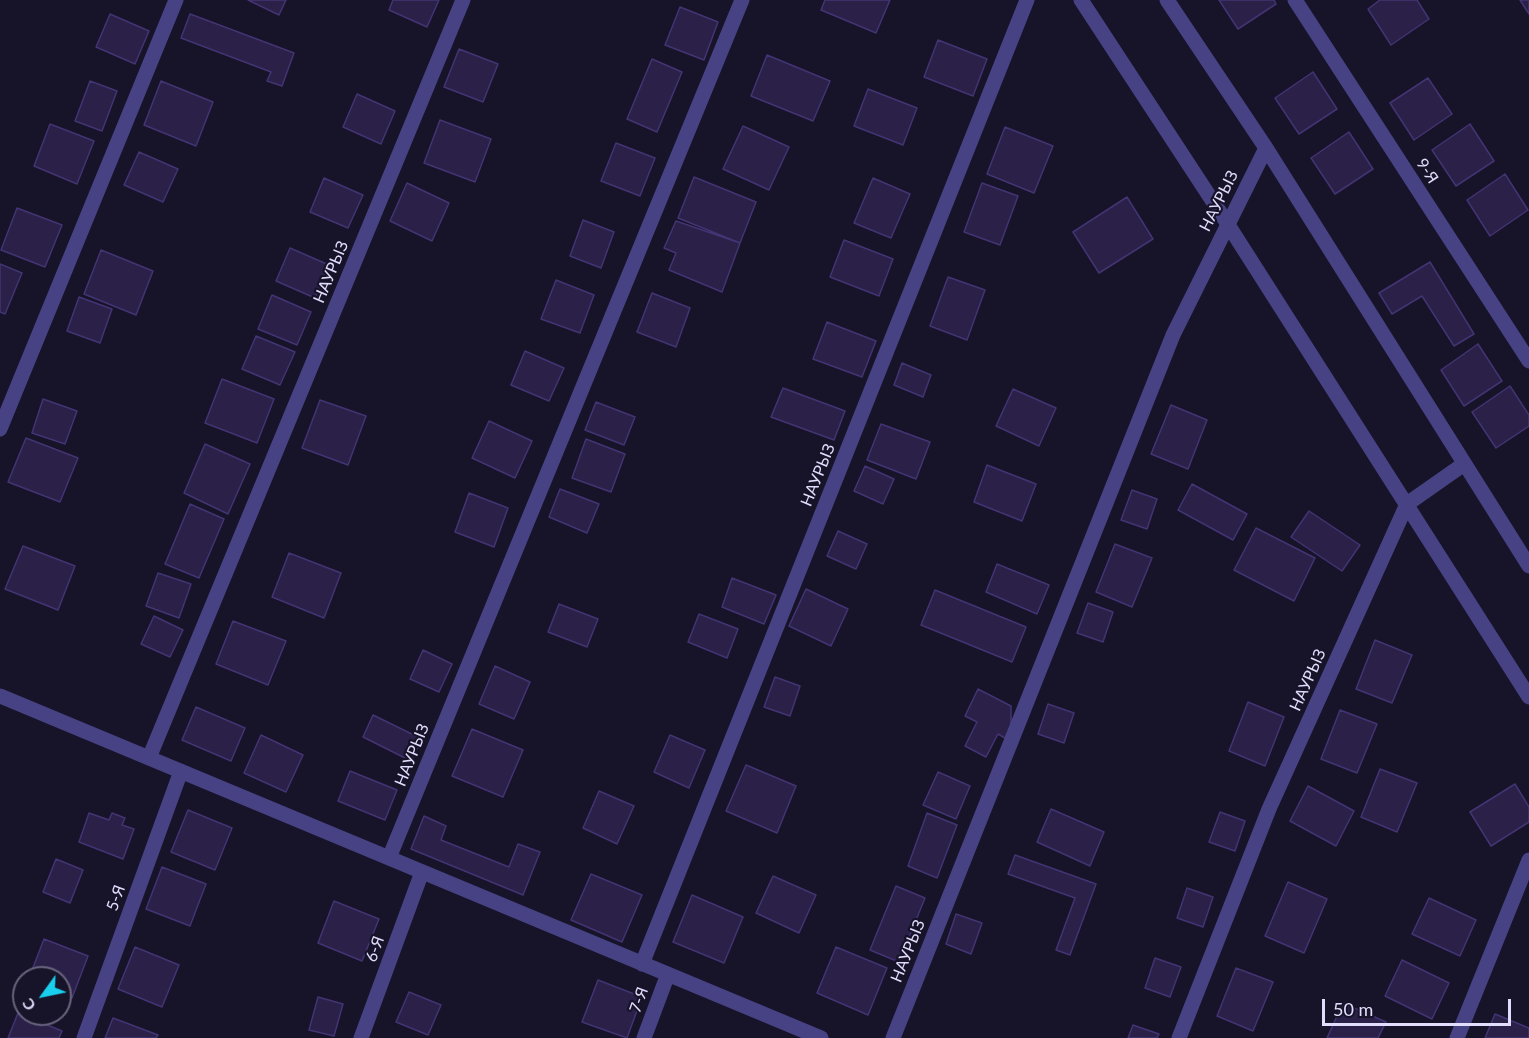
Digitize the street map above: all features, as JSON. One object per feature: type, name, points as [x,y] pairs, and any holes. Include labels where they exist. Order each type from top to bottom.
[{"type":"street","points":[[0,429],[176,0]]},
{"type":"street","name":"НАУРЫЗ","points":[[149,758],[464,0]]},
{"type":"street","name":"НАУРЫЗ","points":[[390,858],[741,0]]},
{"type":"street","name":"НАУРЫЗ","points":[[642,964],[1027,0]]},
{"type":"street","points":[[1081,0],[1227,223],[1529,697]]},
{"type":"street","points":[[1167,0],[1266,148],[1529,566]]},
{"type":"street","name":"9-Я","points":[[1295,0],[1529,361]]},
{"type":"street","name":"НАУРЫЗ","points":[[893,1038],[1173,335],[1266,148]]},
{"type":"street","points":[[1407,504],[1464,464]]},
{"type":"street","name":"НАУРЫЗ","points":[[1179,1038],[1269,809],[1407,504]]},
{"type":"street","points":[[0,696],[821,1038]]},
{"type":"street","name":"5-Я","points":[[84,1038],[181,771]]},
{"type":"street","points":[[1457,1038],[1529,860]]},
{"type":"street","name":"6-Я","points":[[361,1038],[422,872]]},
{"type":"street","name":"7-Я","points":[[644,1038],[668,974]]},
{"type":"building","points":[[248,0],[286,0],[279,15]]},
{"type":"building","points":[[393,0],[439,0],[427,27],[389,10]]},
{"type":"building","points":[[825,0],[890,0],[876,33],[821,10]]},
{"type":"building","points":[[1219,0],[1274,0],[1276,4],[1238,29]]},
{"type":"building","points":[[1380,0],[1417,0],[1429,19],[1391,45],[1368,9]]},
{"type":"building","points":[[1520,0],[1529,0],[1529,14]]},
{"type":"building","points":[[680,7],[718,22],[704,60],[665,45]]},
{"type":"building","points":[[110,14],[149,31],[135,64],[96,47]]},
{"type":"building","points":[[190,14],[294,53],[282,86],[267,81],[271,72],[181,38]]},
{"type":"building","points":[[938,40],[987,59],[973,96],[924,77]]},
{"type":"building","points":[[459,49],[498,64],[483,102],[444,87]]},
{"type":"building","points":[[767,55],[830,81],[813,121],[751,96]]},
{"type":"building","points":[[652,59],[682,72],[657,132],[627,119]]},
{"type":"building","points":[[1313,72],[1337,109],[1299,134],[1275,98]]},
{"type":"building","points":[[1428,78],[1452,114],[1414,140],[1390,103]]},
{"type":"building","points":[[90,81],[117,91],[102,131],[75,121]]},
{"type":"building","points":[[161,81],[213,102],[196,146],[144,125]]},
{"type":"building","points":[[868,89],[917,108],[903,145],[854,126]]},
{"type":"building","points":[[357,94],[395,111],[381,144],[343,127]]},
{"type":"building","points":[[440,120],[491,139],[475,182],[424,163]]},
{"type":"building","points":[[50,124],[94,141],[77,184],[34,166]]},
{"type":"building","points":[[1470,124],[1494,161],[1456,186],[1432,150]]},
{"type":"building","points":[[743,126],[789,147],[769,190],[723,169]]},
{"type":"building","points":[[1005,127],[1053,146],[1034,193],[987,174]]},
{"type":"building","points":[[1349,132],[1373,169],[1335,194],[1311,158]]},
{"type":"building","points":[[616,143],[655,158],[640,196],[601,181]]},
{"type":"building","points":[[139,152],[178,169],[163,202],[124,185]]},
{"type":"building","points":[[1505,174],[1528,210],[1490,236],[1467,200]]},
{"type":"building","points":[[694,177],[756,202],[740,243],[678,218]]},
{"type":"building","points":[[324,178],[363,195],[348,228],[310,212]]},
{"type":"building","points":[[873,178],[910,194],[891,238],[854,223]]},
{"type":"building","points":[[407,183],[449,203],[432,241],[390,221]]},
{"type":"building","points":[[982,183],[1018,196],[1000,245],[964,232]]},
{"type":"building","points":[[1127,197],[1153,239],[1099,273],[1073,232]]},
{"type":"building","points":[[17,208],[62,225],[45,267],[1,250]]},
{"type":"building","points":[[583,220],[614,232],[601,268],[570,256]]},
{"type":"building","points":[[676,221],[740,243],[722,292],[669,270],[676,253],[664,248]]},
{"type":"building","points":[[844,240],[893,259],[879,296],[830,277]]},
{"type":"building","points":[[290,248],[329,265],[315,298],[276,281]]},
{"type":"building","points":[[101,250],[153,271],[136,315],[84,294]]},
{"type":"building","points":[[1430,262],[1474,334],[1454,346],[1422,296],[1392,314],[1379,293]]},
{"type":"building","points":[[0,264],[22,273],[5,314],[0,312]]},
{"type":"building","points":[[948,277],[985,290],[967,340],[930,326]]},
{"type":"building","points":[[556,280],[594,295],[580,333],[541,319]]},
{"type":"building","points":[[652,293],[690,308],[676,347],[637,332]]},
{"type":"building","points":[[272,295],[311,312],[297,345],[258,329]]},
{"type":"building","points":[[79,297],[112,309],[100,343],[67,331]]},
{"type":"building","points":[[827,322],[876,341],[862,377],[813,359]]},
{"type":"building","points":[[256,336],[295,352],[280,385],[242,369]]},
{"type":"building","points":[[1478,344],[1502,381],[1464,406],[1441,370]]},
{"type":"building","points":[[525,351],[564,368],[549,401],[511,385]]},
{"type":"building","points":[[902,363],[931,375],[923,397],[894,385]]},
{"type":"building","points":[[222,379],[274,399],[257,443],[205,423]]},
{"type":"building","points":[[1510,386],[1529,415],[1529,426],[1496,448],[1472,412]]},
{"type":"building","points":[[783,388],[845,411],[834,440],[771,417]]},
{"type":"building","points":[[1013,389],[1056,408],[1039,446],[996,426]]},
{"type":"building","points":[[43,399],[77,411],[65,444],[32,433]]},
{"type":"building","points":[[320,400],[366,416],[348,465],[302,448]]},
{"type":"building","points":[[596,402],[635,417],[624,445],[585,430]]},
{"type":"building","points":[[1171,405],[1207,420],[1188,469],[1151,454]]},
{"type":"building","points":[[489,421],[532,441],[515,478],[472,458]]},
{"type":"building","points":[[881,424],[930,442],[916,479],[867,460]]},
{"type":"building","points":[[26,438],[78,458],[60,502],[8,482]]},
{"type":"building","points":[[586,439],[625,454],[611,492],[572,478]]},
{"type":"building","points":[[205,444],[250,464],[228,514],[184,493]]},
{"type":"building","points":[[987,465],[1036,484],[1022,521],[974,502]]},
{"type":"building","points":[[865,466],[894,479],[883,504],[854,491]]},
{"type":"building","points":[[1192,484],[1247,514],[1233,540],[1178,510]]},
{"type":"building","points":[[560,489],[599,504],[587,533],[549,517]]},
{"type":"building","points":[[1132,490],[1157,499],[1147,529],[1121,520]]},
{"type":"building","points":[[469,493],[508,508],[494,547],[455,532]]},
{"type":"building","points":[[190,504],[224,519],[199,578],[165,564]]},
{"type":"building","points":[[1309,511],[1360,545],[1342,571],[1291,537]]},
{"type":"building","points":[[1256,528],[1315,558],[1294,601],[1234,570]]},
{"type":"building","points":[[838,531],[867,544],[856,569],[827,556]]},
{"type":"building","points":[[1115,544],[1152,558],[1132,607],[1096,592]]},
{"type":"building","points":[[23,546],[75,566],[58,610],[5,589]]},
{"type":"building","points":[[289,553],[341,573],[324,618],[272,597]]},
{"type":"building","points":[[997,564],[1049,585],[1037,614],[986,592]]},
{"type":"building","points":[[158,573],[191,584],[179,618],[146,606]]},
{"type":"building","points":[[732,578],[776,595],[764,624],[722,607]]},
{"type":"building","points":[[806,589],[848,609],[831,646],[789,626]]},
{"type":"building","points":[[935,590],[1026,627],[1012,662],[921,625]]},
{"type":"building","points":[[1088,603],[1113,612],[1103,642],[1077,633]]},
{"type":"building","points":[[559,604],[598,619],[587,647],[548,632]]},
{"type":"building","points":[[699,614],[738,629],[727,658],[688,642]]},
{"type":"building","points":[[154,616],[183,630],[170,657],[141,644]]},
{"type":"building","points":[[233,621],[286,641],[268,685],[216,664]]},
{"type":"building","points":[[1375,640],[1412,655],[1392,703],[1356,689]]},
{"type":"building","points":[[423,650],[452,664],[439,692],[410,679]]},
{"type":"building","points":[[495,666],[530,682],[514,719],[479,704]]},
{"type":"building","points":[[775,677],[800,686],[790,716],[764,707]]},
{"type":"building","points":[[978,689],[1011,706],[1011,726],[1005,738],[998,734],[986,757],[965,746],[977,722],[965,716]]},
{"type":"building","points":[[1248,702],[1284,717],[1265,766],[1229,751]]},
{"type":"building","points":[[1048,704],[1074,713],[1064,743],[1038,734]]},
{"type":"building","points":[[196,707],[245,728],[231,761],[182,740]]},
{"type":"building","points":[[1340,710],[1377,724],[1357,773],[1321,759]]},
{"type":"building","points":[[373,715],[422,739],[411,761],[363,737]]},
{"type":"building","points":[[472,729],[523,750],[503,797],[452,776]]},
{"type":"building","points":[[261,735],[303,755],[286,792],[244,773]]},
{"type":"building","points":[[670,735],[705,750],[689,788],[654,772]]},
{"type":"building","points":[[746,765],[796,786],[777,833],[726,811]]},
{"type":"building","points":[[1380,769],[1417,783],[1397,832],[1361,817]]},
{"type":"building","points":[[350,771],[397,790],[385,820],[338,801]]},
{"type":"building","points":[[938,772],[970,786],[956,819],[923,805]]},
{"type":"building","points":[[1515,784],[1529,807],[1529,822],[1491,846],[1470,812]]},
{"type":"building","points":[[1308,786],[1354,811],[1336,846],[1290,821]]},
{"type":"building","points":[[599,791],[634,806],[617,844],[583,828]]},
{"type":"building","points":[[1051,809],[1104,832],[1090,866],[1037,842]]},
{"type":"building","points":[[188,810],[232,828],[215,870],[171,852]]},
{"type":"building","points":[[1220,812],[1245,821],[1235,851],[1209,842]]},
{"type":"building","points":[[89,813],[109,820],[112,813],[125,818],[122,825],[134,829],[123,859],[79,842]]},
{"type":"building","points":[[927,813],[957,825],[937,878],[908,866]]},
{"type":"building","points":[[424,816],[446,826],[441,840],[509,867],[518,844],[540,852],[523,895],[411,849]]},
{"type":"building","points":[[1015,855],[1096,884],[1070,955],[1056,950],[1075,898],[1008,874]]},
{"type":"building","points":[[56,859],[83,870],[70,903],[43,892]]},
{"type":"building","points":[[162,867],[206,884],[190,926],[146,909]]},
{"type":"building","points":[[591,874],[642,895],[622,942],[571,920]]},
{"type":"building","points":[[773,876],[816,895],[799,933],[756,913]]},
{"type":"building","points":[[1288,882],[1327,899],[1304,953],[1265,936]]},
{"type":"building","points":[[896,886],[925,898],[899,962],[870,950]]},
{"type":"building","points":[[1187,888],[1213,897],[1203,927],[1177,918]]},
{"type":"building","points":[[692,895],[743,917],[724,963],[673,942]]},
{"type":"building","points":[[1429,898],[1476,920],[1460,956],[1412,934]]},
{"type":"building","points":[[334,901],[379,919],[362,961],[318,943]]},
{"type":"building","points":[[956,914],[982,923],[971,954],[946,944]]},
{"type":"building","points":[[44,939],[88,956],[72,998],[72,966],[34,966]]},
{"type":"building","points":[[135,947],[179,965],[162,1007],[118,989]]},
{"type":"building","points":[[836,947],[887,968],[868,1015],[817,993]]},
{"type":"building","points":[[1155,958],[1181,967],[1170,997],[1145,988]]},
{"type":"building","points":[[1402,960],[1449,983],[1432,1019],[1385,996]]},
{"type":"building","points":[[1236,968],[1273,982],[1253,1031],[1217,1016]]},
{"type":"building","points":[[598,980],[642,997],[627,1038],[582,1022]]},
{"type":"building","points":[[409,992],[441,1005],[428,1035],[396,1022]]},
{"type":"building","points":[[318,997],[343,1004],[334,1036],[309,1030]]},
{"type":"building","points":[[1343,1003],[1386,1022],[1378,1038],[1327,1038]]},
{"type":"building","points":[[1495,1014],[1529,1028],[1529,1038],[1485,1038]]},
{"type":"building","points":[[113,1018],[158,1035],[156,1038],[105,1038]]},
{"type":"building","points":[[1133,1025],[1159,1034],[1157,1038],[1128,1038]]},
{"type":"building","points":[[13,1026],[50,1026],[62,1031],[59,1038],[8,1038]]}]
